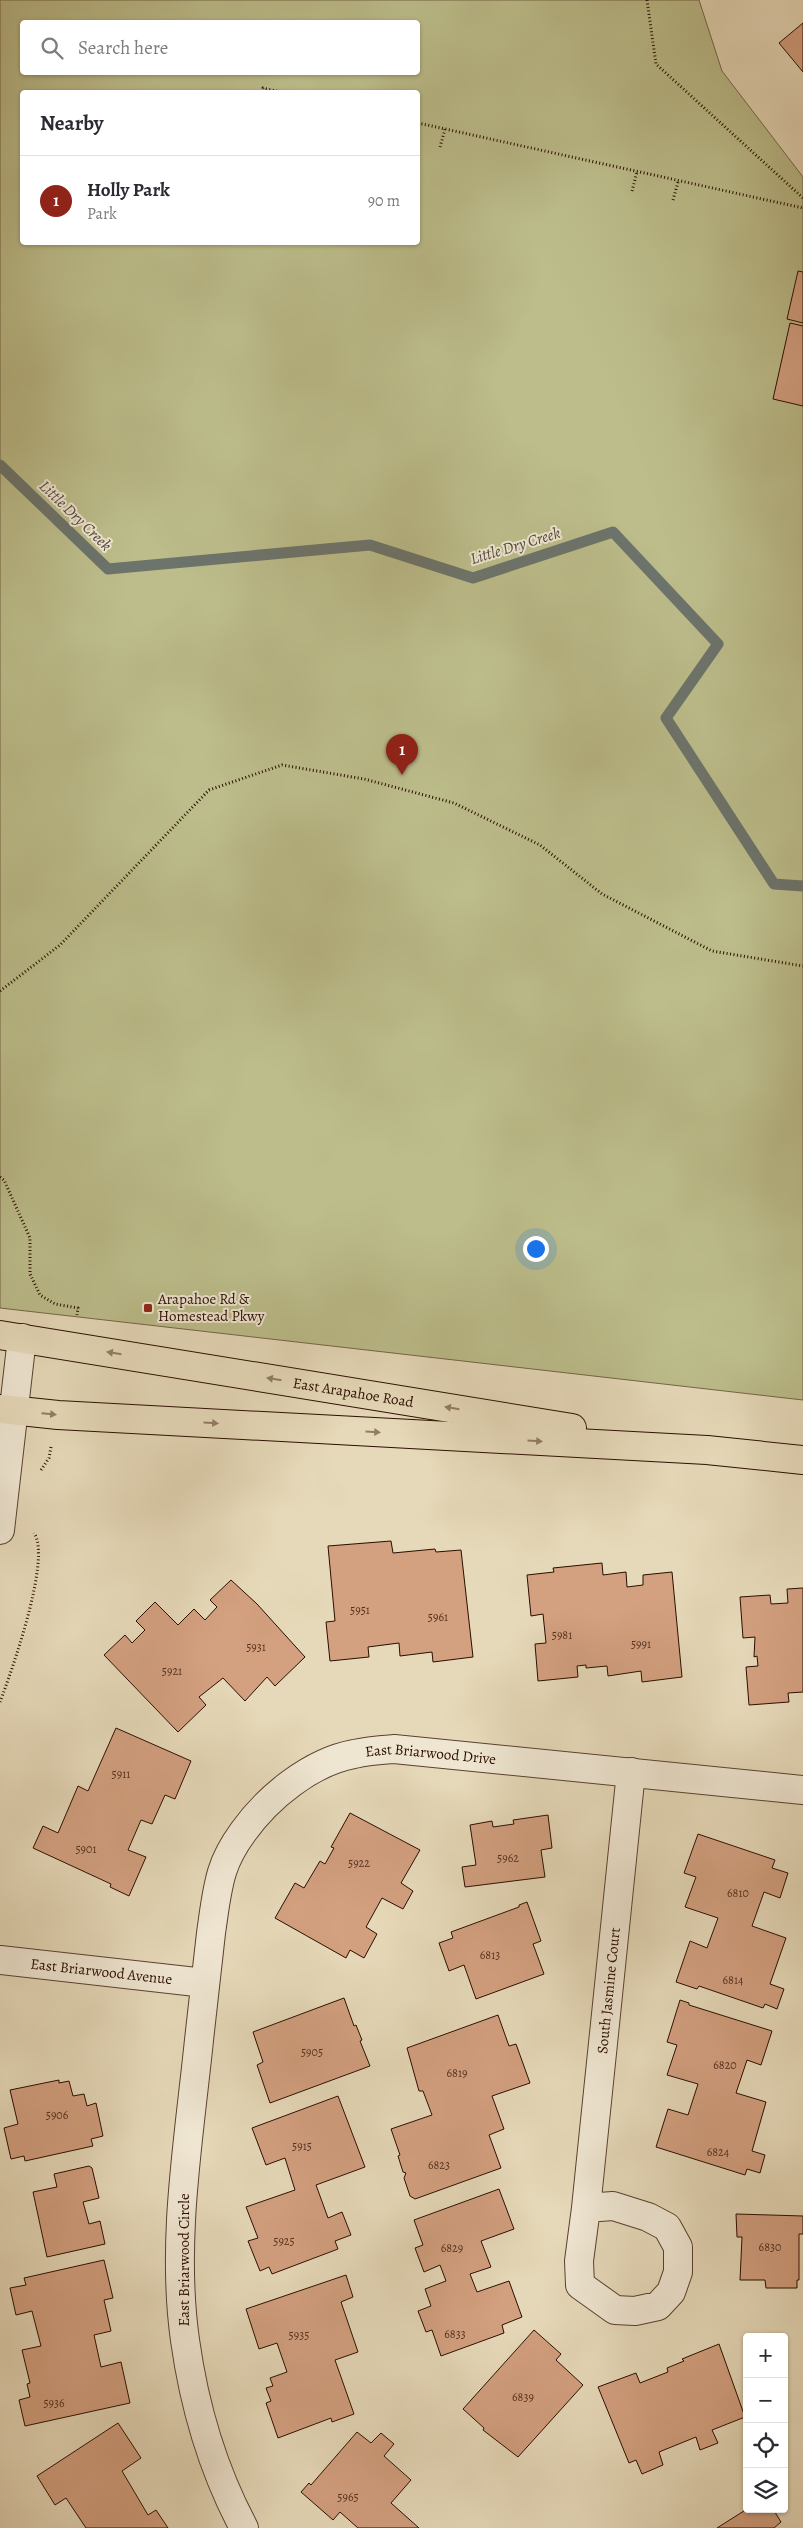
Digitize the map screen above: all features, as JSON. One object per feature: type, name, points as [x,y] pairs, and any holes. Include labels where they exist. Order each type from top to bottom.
[{"type":"main road","name":"East Arapahoe Road","points":[[11,1336],[707,1450]]},
{"type":"main road","name":"East Arapahoe Road","points":[[7,1410],[707,1450],[803,1460]]},
{"type":"street","points":[[0,1530],[11,1336]]},
{"type":"street","name":"East Briarwood Drive","points":[[205,1983],[218,1888],[223,1868],[242,1833],[265,1804],[303,1774],[352,1754],[394,1749],[803,1790]]},
{"type":"street","name":"South Jasmine Court","points":[[586,2208],[631,1772]]},
{"type":"street","name":"East Briarwood Avenue","points":[[0,1960],[205,1983]]},
{"type":"street","name":"East Briarwood Circle","points":[[205,1983],[182,2209],[181,2285],[185,2339],[195,2392],[212,2455],[232,2506],[244,2528]]},
{"type":"path","points":[[647,0],[656,64],[803,198]]},
{"type":"path","points":[[420,123],[678,182],[803,208]]},
{"type":"path","points":[[440,148],[444,129]]},
{"type":"path","points":[[632,191],[637,172]]},
{"type":"path","points":[[674,200],[678,182]]},
{"type":"path","points":[[0,991],[60,945],[209,790],[282,766],[364,780],[454,804],[540,845],[602,894],[712,951],[803,966]]},
{"type":"path","points":[[0,1176],[4,1180],[30,1238],[30,1274],[40,1295],[55,1304],[78,1308]]},
{"type":"path","points":[[38,1473],[50,1457]]},
{"type":"path","points":[[0,1702],[27,1625],[34,1592],[36,1536],[31,1530]]},
{"type":"green space","points":[[0,0],[699,0],[722,71],[803,177],[803,1400],[0,1308]]},
{"type":"building","points":[[803,23],[803,72],[779,43]]},
{"type":"building","points":[[798,271],[803,272],[803,323],[787,319]]},
{"type":"building","points":[[790,323],[803,326],[803,406],[773,399]]},
{"type":"building","points":[[391,1541],[393,1553],[435,1549],[436,1552],[461,1550],[473,1657],[433,1662],[432,1652],[400,1656],[399,1643],[368,1647],[369,1657],[330,1661],[326,1622],[335,1621],[328,1546]]},
{"type":"building","points":[[602,1563],[603,1575],[626,1572],[627,1587],[643,1585],[643,1575],[672,1572],[682,1677],[642,1682],[641,1671],[608,1676],[607,1666],[586,1668],[586,1665],[577,1666],[578,1677],[538,1681],[535,1644],[546,1643],[543,1614],[531,1616],[527,1575],[554,1572],[553,1568]]},
{"type":"building","points":[[231,1580],[257,1604],[305,1657],[275,1686],[267,1677],[245,1701],[223,1678],[199,1697],[206,1705],[178,1732],[104,1655],[125,1635],[132,1643],[145,1630],[136,1621],[155,1602],[178,1625],[194,1609],[205,1620],[217,1607],[210,1600]]},
{"type":"building","points":[[803,1588],[803,1692],[788,1693],[789,1702],[749,1705],[746,1667],[758,1666],[757,1656],[754,1657],[755,1637],[743,1638],[740,1597],[770,1595],[771,1604],[788,1603],[787,1589]]},
{"type":"building","points":[[116,1728],[191,1761],[175,1799],[165,1795],[152,1824],[141,1820],[128,1850],[146,1857],[129,1896],[110,1887],[111,1884],[33,1848],[43,1826],[58,1833],[78,1786],[88,1791]]},
{"type":"building","points":[[350,1813],[420,1850],[401,1883],[413,1891],[403,1909],[382,1898],[366,1927],[377,1934],[364,1958],[350,1950],[346,1958],[275,1918],[295,1883],[304,1888],[320,1861],[325,1864],[334,1848],[331,1847]]},
{"type":"building","points":[[548,1815],[552,1848],[541,1850],[545,1877],[465,1887],[462,1867],[476,1865],[470,1825],[492,1821],[493,1827],[514,1824],[513,1820]]},
{"type":"building","points":[[698,1834],[775,1860],[772,1868],[788,1873],[780,1898],[764,1892],[752,1926],[786,1938],[770,1984],[784,1989],[777,2009],[765,2004],[763,2008],[699,1986],[697,1989],[676,1982],[690,1941],[707,1948],[718,1918],[685,1907],[696,1877],[684,1873]]},
{"type":"building","points":[[527,1902],[541,1941],[533,1944],[544,1974],[476,1999],[464,1965],[449,1971],[439,1943],[453,1938],[451,1932],[519,1907],[519,1905]]},
{"type":"building","points":[[344,1998],[354,2026],[356,2025],[362,2040],[360,2041],[370,2066],[270,2103],[257,2065],[263,2062],[253,2032]]},
{"type":"building","points":[[680,2000],[689,2003],[689,2005],[772,2031],[761,2065],[747,2060],[736,2093],[766,2102],[752,2151],[765,2155],[760,2173],[747,2169],[745,2175],[656,2147],[668,2109],[688,2115],[698,2084],[667,2075],[677,2045],[667,2042]]},
{"type":"building","points":[[498,2015],[509,2046],[516,2044],[530,2083],[492,2096],[504,2129],[489,2135],[501,2168],[415,2199],[410,2196],[404,2178],[406,2173],[403,2172],[398,2156],[400,2155],[391,2129],[432,2115],[423,2091],[419,2091],[407,2048]]},
{"type":"building","points":[[59,2080],[59,2083],[69,2081],[73,2096],[84,2094],[87,2106],[96,2103],[103,2136],[91,2139],[93,2146],[25,2161],[24,2156],[11,2159],[4,2128],[18,2124],[10,2090]]},
{"type":"building","points":[[338,2096],[365,2167],[316,2185],[328,2218],[342,2212],[351,2235],[335,2241],[338,2249],[272,2274],[269,2267],[260,2271],[248,2241],[258,2238],[246,2207],[295,2190],[285,2158],[266,2165],[252,2128]]},
{"type":"building","points":[[89,2166],[92,2168],[99,2198],[83,2202],[89,2224],[100,2221],[105,2244],[47,2257],[33,2192],[57,2187],[54,2174]]},
{"type":"building","points":[[499,2189],[514,2229],[481,2241],[491,2267],[470,2274],[477,2292],[509,2281],[522,2317],[502,2325],[504,2333],[441,2356],[432,2330],[426,2332],[418,2311],[431,2306],[425,2289],[446,2281],[440,2265],[424,2272],[415,2248],[423,2245],[414,2220]]},
{"type":"building","points":[[736,2214],[803,2216],[803,2234],[799,2234],[799,2280],[797,2280],[797,2288],[766,2288],[765,2280],[740,2280],[742,2237],[737,2237]]},
{"type":"building","points":[[104,2260],[113,2298],[104,2300],[111,2331],[94,2335],[101,2367],[121,2362],[130,2403],[25,2426],[19,2400],[30,2397],[27,2384],[30,2383],[22,2350],[41,2346],[32,2311],[16,2315],[10,2288],[26,2285],[24,2278]]},
{"type":"building","points":[[346,2275],[353,2297],[341,2302],[358,2352],[335,2360],[354,2414],[332,2422],[331,2418],[278,2438],[266,2403],[271,2401],[266,2388],[273,2386],[270,2378],[287,2372],[277,2343],[259,2349],[246,2309]]},
{"type":"building","points":[[534,2330],[561,2354],[556,2360],[583,2385],[518,2457],[483,2430],[484,2428],[463,2409]]},
{"type":"building","points":[[719,2344],[743,2411],[743,2418],[712,2430],[718,2443],[700,2450],[696,2437],[659,2452],[663,2465],[642,2474],[636,2460],[629,2463],[598,2387],[636,2373],[640,2383],[668,2372],[667,2368],[684,2361],[682,2359]]},
{"type":"building","points":[[118,2423],[141,2458],[122,2471],[148,2515],[156,2510],[168,2528],[86,2528],[66,2498],[55,2505],[37,2476]]},
{"type":"building","points":[[357,2432],[371,2443],[381,2433],[394,2444],[384,2456],[411,2480],[391,2503],[419,2528],[358,2528],[340,2512],[333,2520],[301,2492],[309,2483],[311,2485]]},
{"type":"building","points":[[743,2512],[775,2513],[781,2522],[774,2528],[717,2528]]},
{"type":"waterway","name":"Little Dry Creek","points":[[0,465],[108,569],[370,545],[473,578],[613,532],[718,644],[666,718],[774,884],[803,886]]},
{"type":"place","name":"Holly Park","points":[[402,775]]},
{"type":"place","name":"Arapahoe Rd & Homestead Pkwy","points":[[148,1308]]}]
